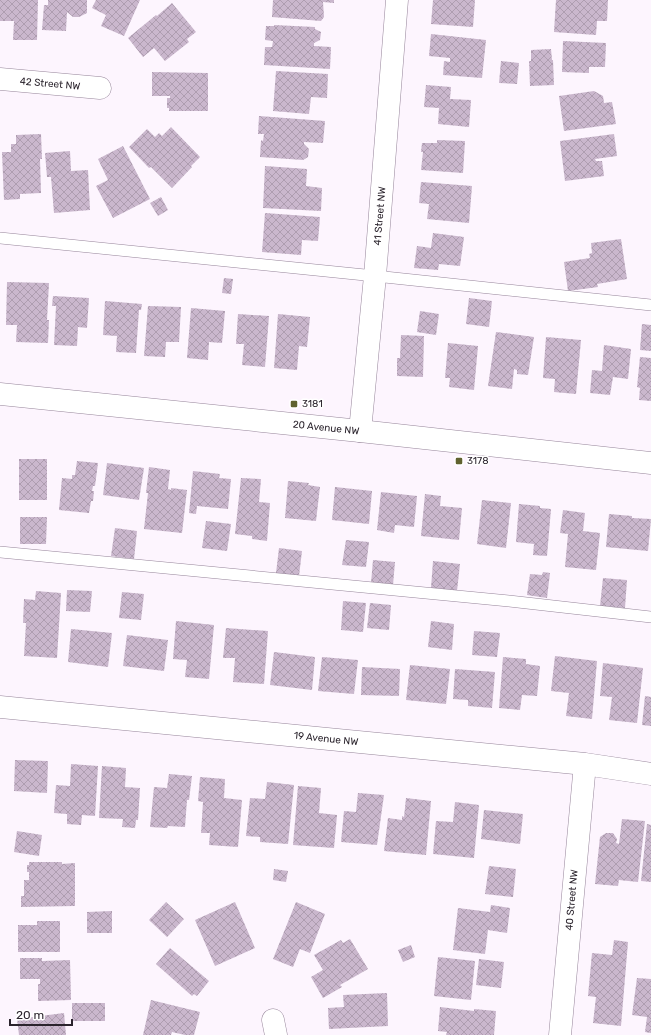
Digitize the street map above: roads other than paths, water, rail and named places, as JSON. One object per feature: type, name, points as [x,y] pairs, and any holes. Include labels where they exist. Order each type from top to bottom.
[{"type":"street","name":"41 Street NW","points":[[360,431],[375,276],[397,0]]},
{"type":"street","name":"42 Street NW","points":[[0,79],[100,88]]},
{"type":"street","name":"20 Avenue NW","points":[[0,394],[651,463]]},
{"type":"street","name":"19 Avenue NW","points":[[0,707],[585,764],[651,774]]},
{"type":"street","name":"40 Street NW","points":[[560,1035],[585,764]]},
{"type":"lane","points":[[0,238],[651,304]]},
{"type":"lane","points":[[0,552],[501,600],[651,617]]},
{"type":"place","name":"3181","points":[[294,404]]},
{"type":"place","name":"3178","points":[[459,461]]}]
